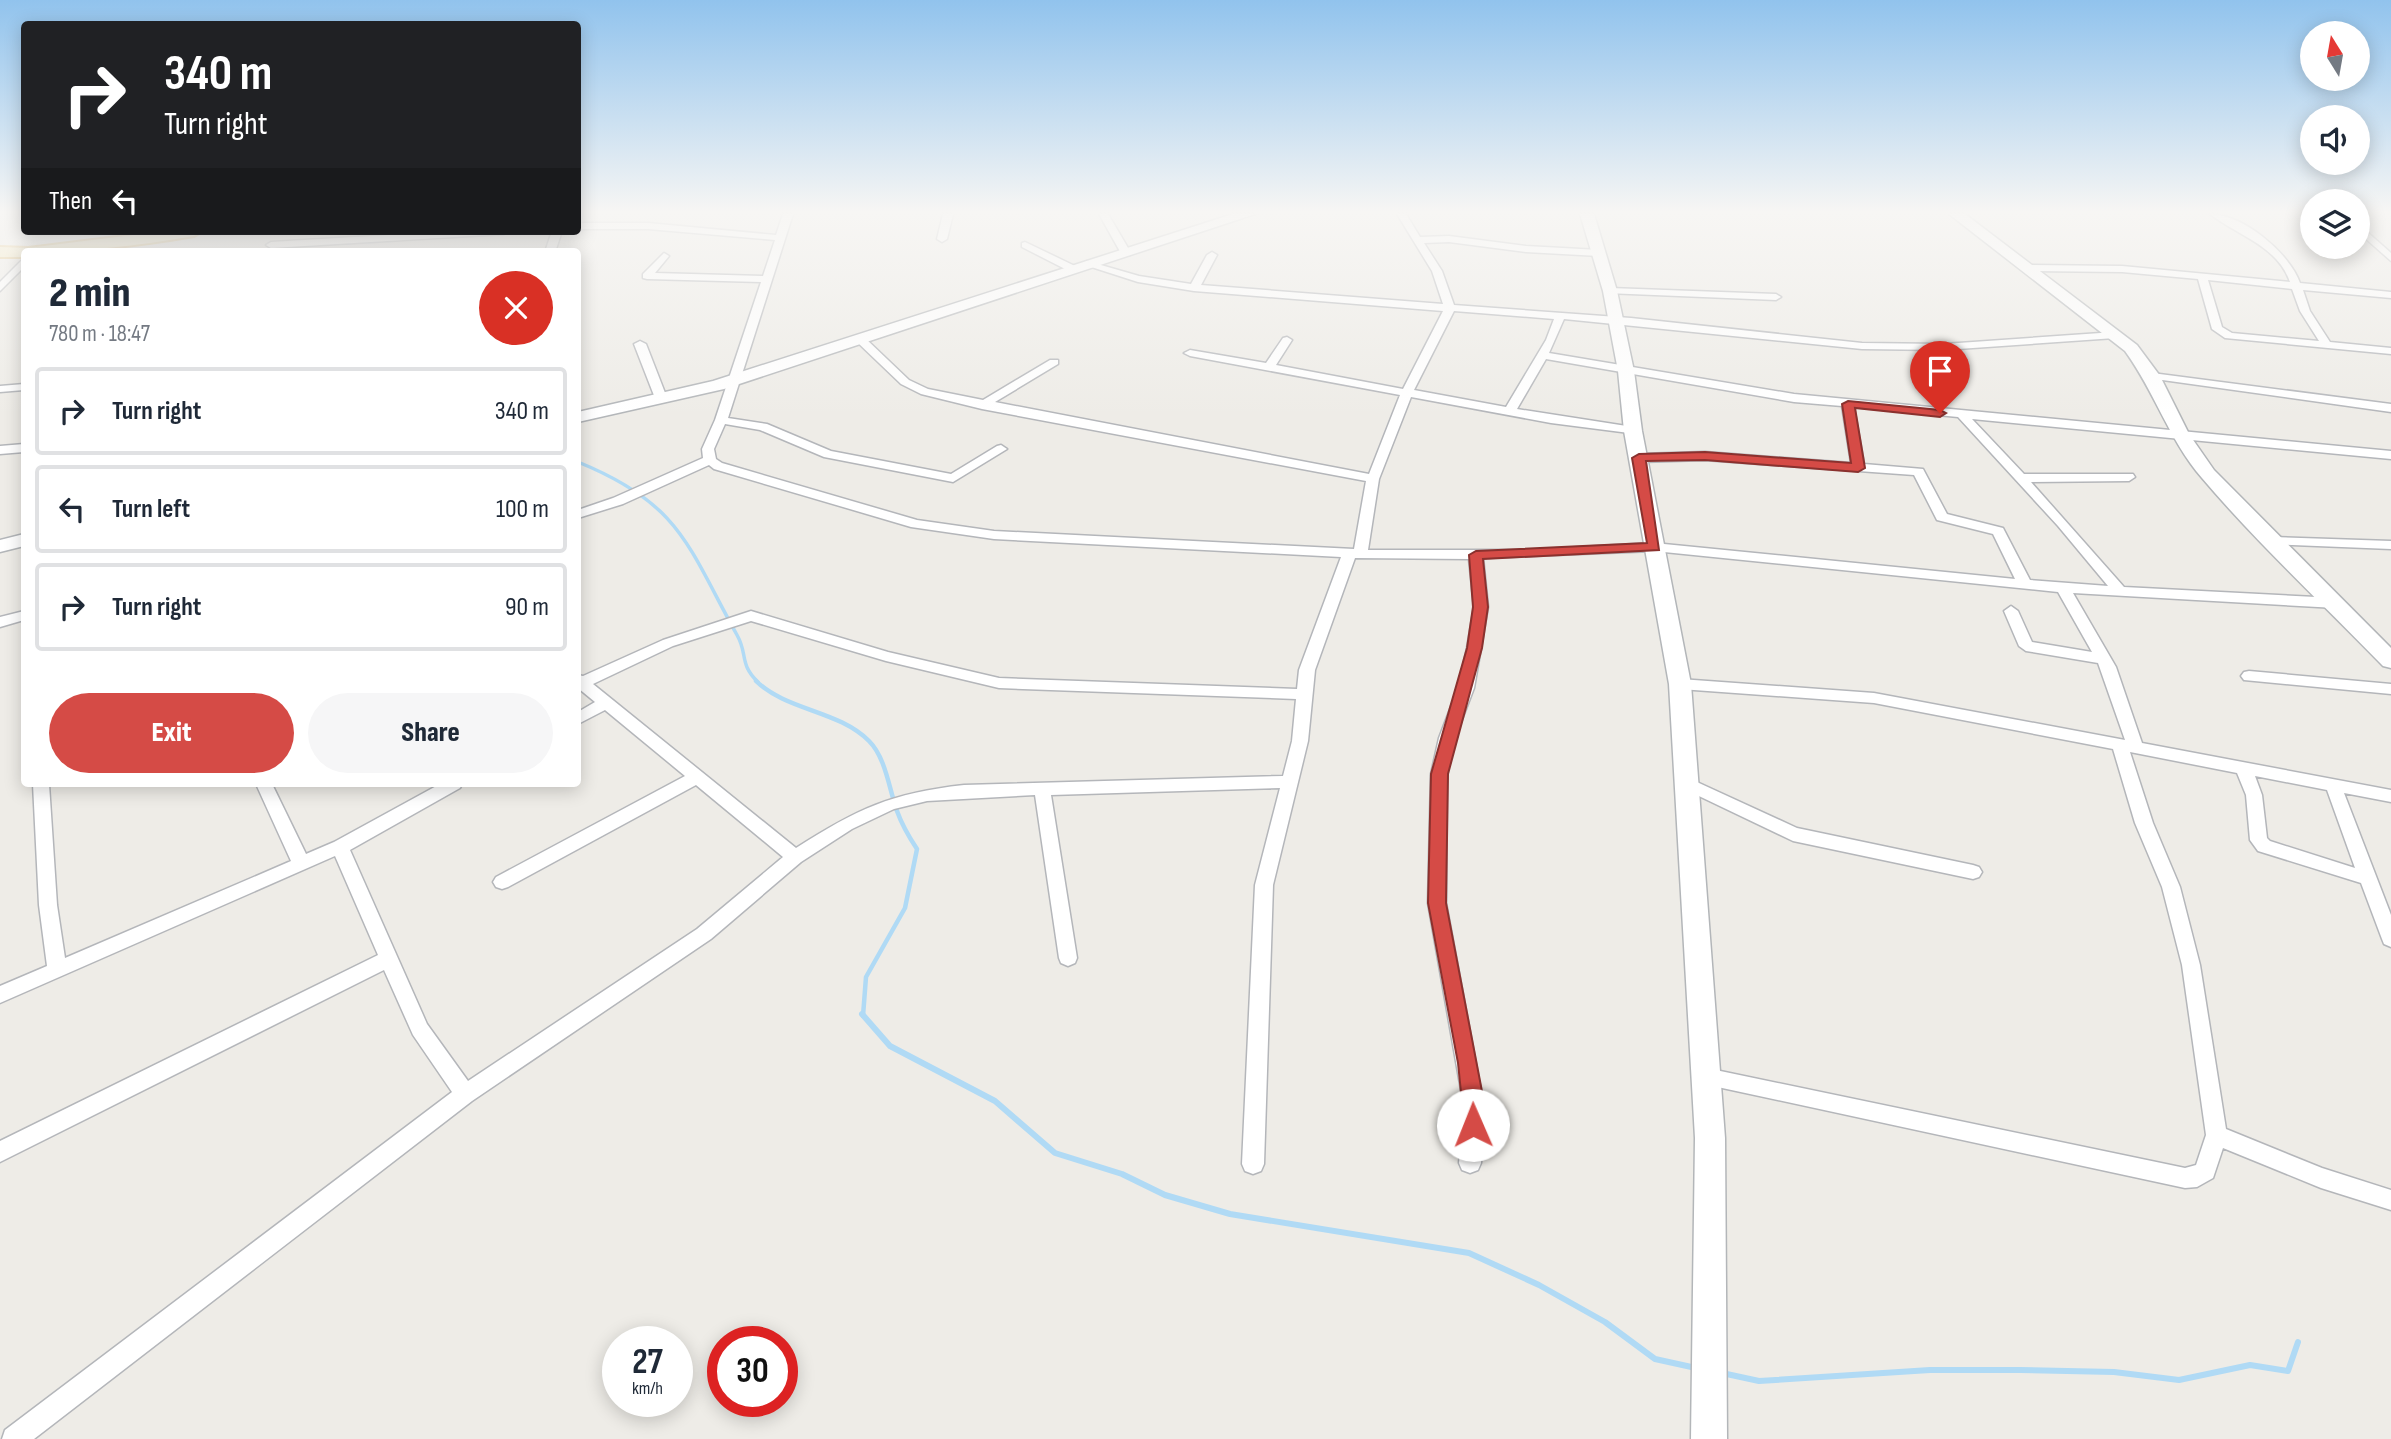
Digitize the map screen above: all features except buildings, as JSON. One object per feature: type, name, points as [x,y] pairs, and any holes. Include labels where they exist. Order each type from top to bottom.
[{"type":"main road","points":[[581,416],[734,379],[862,341],[1038,281]]},
{"type":"main road","points":[[1607,281],[1626,371],[1633,430],[1679,684],[1710,1138],[1709,1439]]},
{"type":"main road","points":[[0,546],[21,541]]},
{"type":"street","points":[[765,281],[721,420],[708,449],[710,460],[718,466],[864,510],[958,532],[1355,554],[1476,555],[1654,547],[2025,584],[2336,603]]},
{"type":"street","points":[[1151,281],[1194,288],[1560,317],[1862,346],[1944,347],[2115,335]]},
{"type":"street","points":[[1194,288],[1198,281]]},
{"type":"street","points":[[1253,1164],[1264,885],[1300,741],[1302,694],[1307,670],[1355,554],[1373,479],[1407,393],[1450,308],[1441,281]]},
{"type":"street","points":[[2043,281],[2131,348],[2151,376],[2180,435],[2208,474],[2391,661]]},
{"type":"street","points":[[2203,281],[2217,329],[2222,333],[2239,338],[2391,351]]},
{"type":"street","points":[[2246,281],[2391,295]]},
{"type":"street","points":[[2295,281],[2305,311],[2326,344]]},
{"type":"street","points":[[1610,291],[1776,297]]},
{"type":"street","points":[[1509,411],[1542,355],[1560,317]]},
{"type":"street","points":[[1269,369],[1287,340]]},
{"type":"street","points":[[862,341],[912,387],[982,405],[1373,479]]},
{"type":"street","points":[[640,344],[660,398]]},
{"type":"street","points":[[1190,353],[1509,411],[1633,430]]},
{"type":"street","points":[[1542,355],[1626,371],[1848,404],[2391,456]]},
{"type":"street","points":[[982,405],[1054,362]]},
{"type":"street","points":[[2151,376],[2391,408]]},
{"type":"street","points":[[0,389],[21,387]]},
{"type":"street","points":[[1848,404],[1858,468]]},
{"type":"street","points":[[1963,416],[2120,591]]},
{"type":"street","points":[[721,420],[763,427],[828,454],[953,478],[1001,449]]},
{"type":"street","points":[[0,450],[21,448]]},
{"type":"street","points":[[1639,458],[1705,456],[1920,472],[1942,517],[1998,531],[2025,584]]},
{"type":"street","points":[[581,513],[618,501],[710,460]]},
{"type":"street","points":[[2020,478],[2129,477]]},
{"type":"street","points":[[2273,541],[2391,545]]},
{"type":"street","points":[[1470,1163],[1474,1107],[1437,903],[1439,774],[1474,648],[1481,607],[1476,555]]},
{"type":"street","points":[[1706,1077],[1844,1109],[2099,1157],[2185,1178],[2197,1177],[2205,1171],[2216,1135],[2190,965],[2171,887],[2144,823],[2104,659],[2063,587]]},
{"type":"street","points":[[2011,611],[2026,646],[2104,659]]},
{"type":"street","points":[[581,682],[668,643],[739,617],[755,616],[815,636],[999,683],[1302,694]]},
{"type":"street","points":[[0,622],[21,617]]},
{"type":"street","points":[[2249,676],[2391,689]]},
{"type":"street","points":[[581,683],[795,857]]},
{"type":"street","points":[[1679,684],[1864,697],[2391,796]]},
{"type":"street","points":[[581,717],[606,703]]},
{"type":"street","points":[[2243,767],[2254,795],[2259,840],[2263,846],[2369,879]]},
{"type":"street","points":[[502,883],[698,777]]},
{"type":"street","points":[[22,1436],[465,1094],[704,934],[795,857],[846,824],[890,804],[927,795],[1288,782]]},
{"type":"street","points":[[1686,783],[1793,834],[1973,872]]},
{"type":"street","points":[[2333,785],[2391,939]]},
{"type":"street","points":[[41,787],[47,894],[57,968]]},
{"type":"street","points":[[265,787],[302,863]]},
{"type":"street","points":[[0,995],[57,968],[195,912],[340,846],[448,787]]},
{"type":"street","points":[[1042,789],[1068,958]]},
{"type":"street","points":[[340,846],[420,1028],[465,1094]]},
{"type":"street","points":[[0,1152],[390,958]]},
{"type":"street","points":[[2216,1135],[2321,1178],[2391,1200]]},
{"type":"waterway","points":[[581,463],[639,494],[660,511],[677,530],[692,552],[737,635],[748,670],[758,682]]},
{"type":"waterway","points":[[756,681],[782,699],[843,723],[869,741],[879,756],[899,816],[917,849],[905,908],[866,977],[863,1015]]},
{"type":"waterway","points":[[863,1015],[890,1046],[995,1101],[1055,1153],[1122,1174],[1165,1195],[1230,1214],[1469,1253],[1539,1285],[1605,1322],[1655,1359],[1696,1368]]},
{"type":"waterway","points":[[1722,1373],[1759,1381],[1930,1370],[2020,1370],[2114,1372],[2179,1380],[2250,1365],[2288,1371],[2298,1342]]},
{"type":"route","points":[[1473,1125],[1474,1107],[1468,1063],[1442,941],[1437,903],[1439,774],[1447,738],[1466,688],[1481,607],[1476,555],[1654,547],[1639,458],[1705,456],[1858,468],[1848,404],[1940,413]]}]
